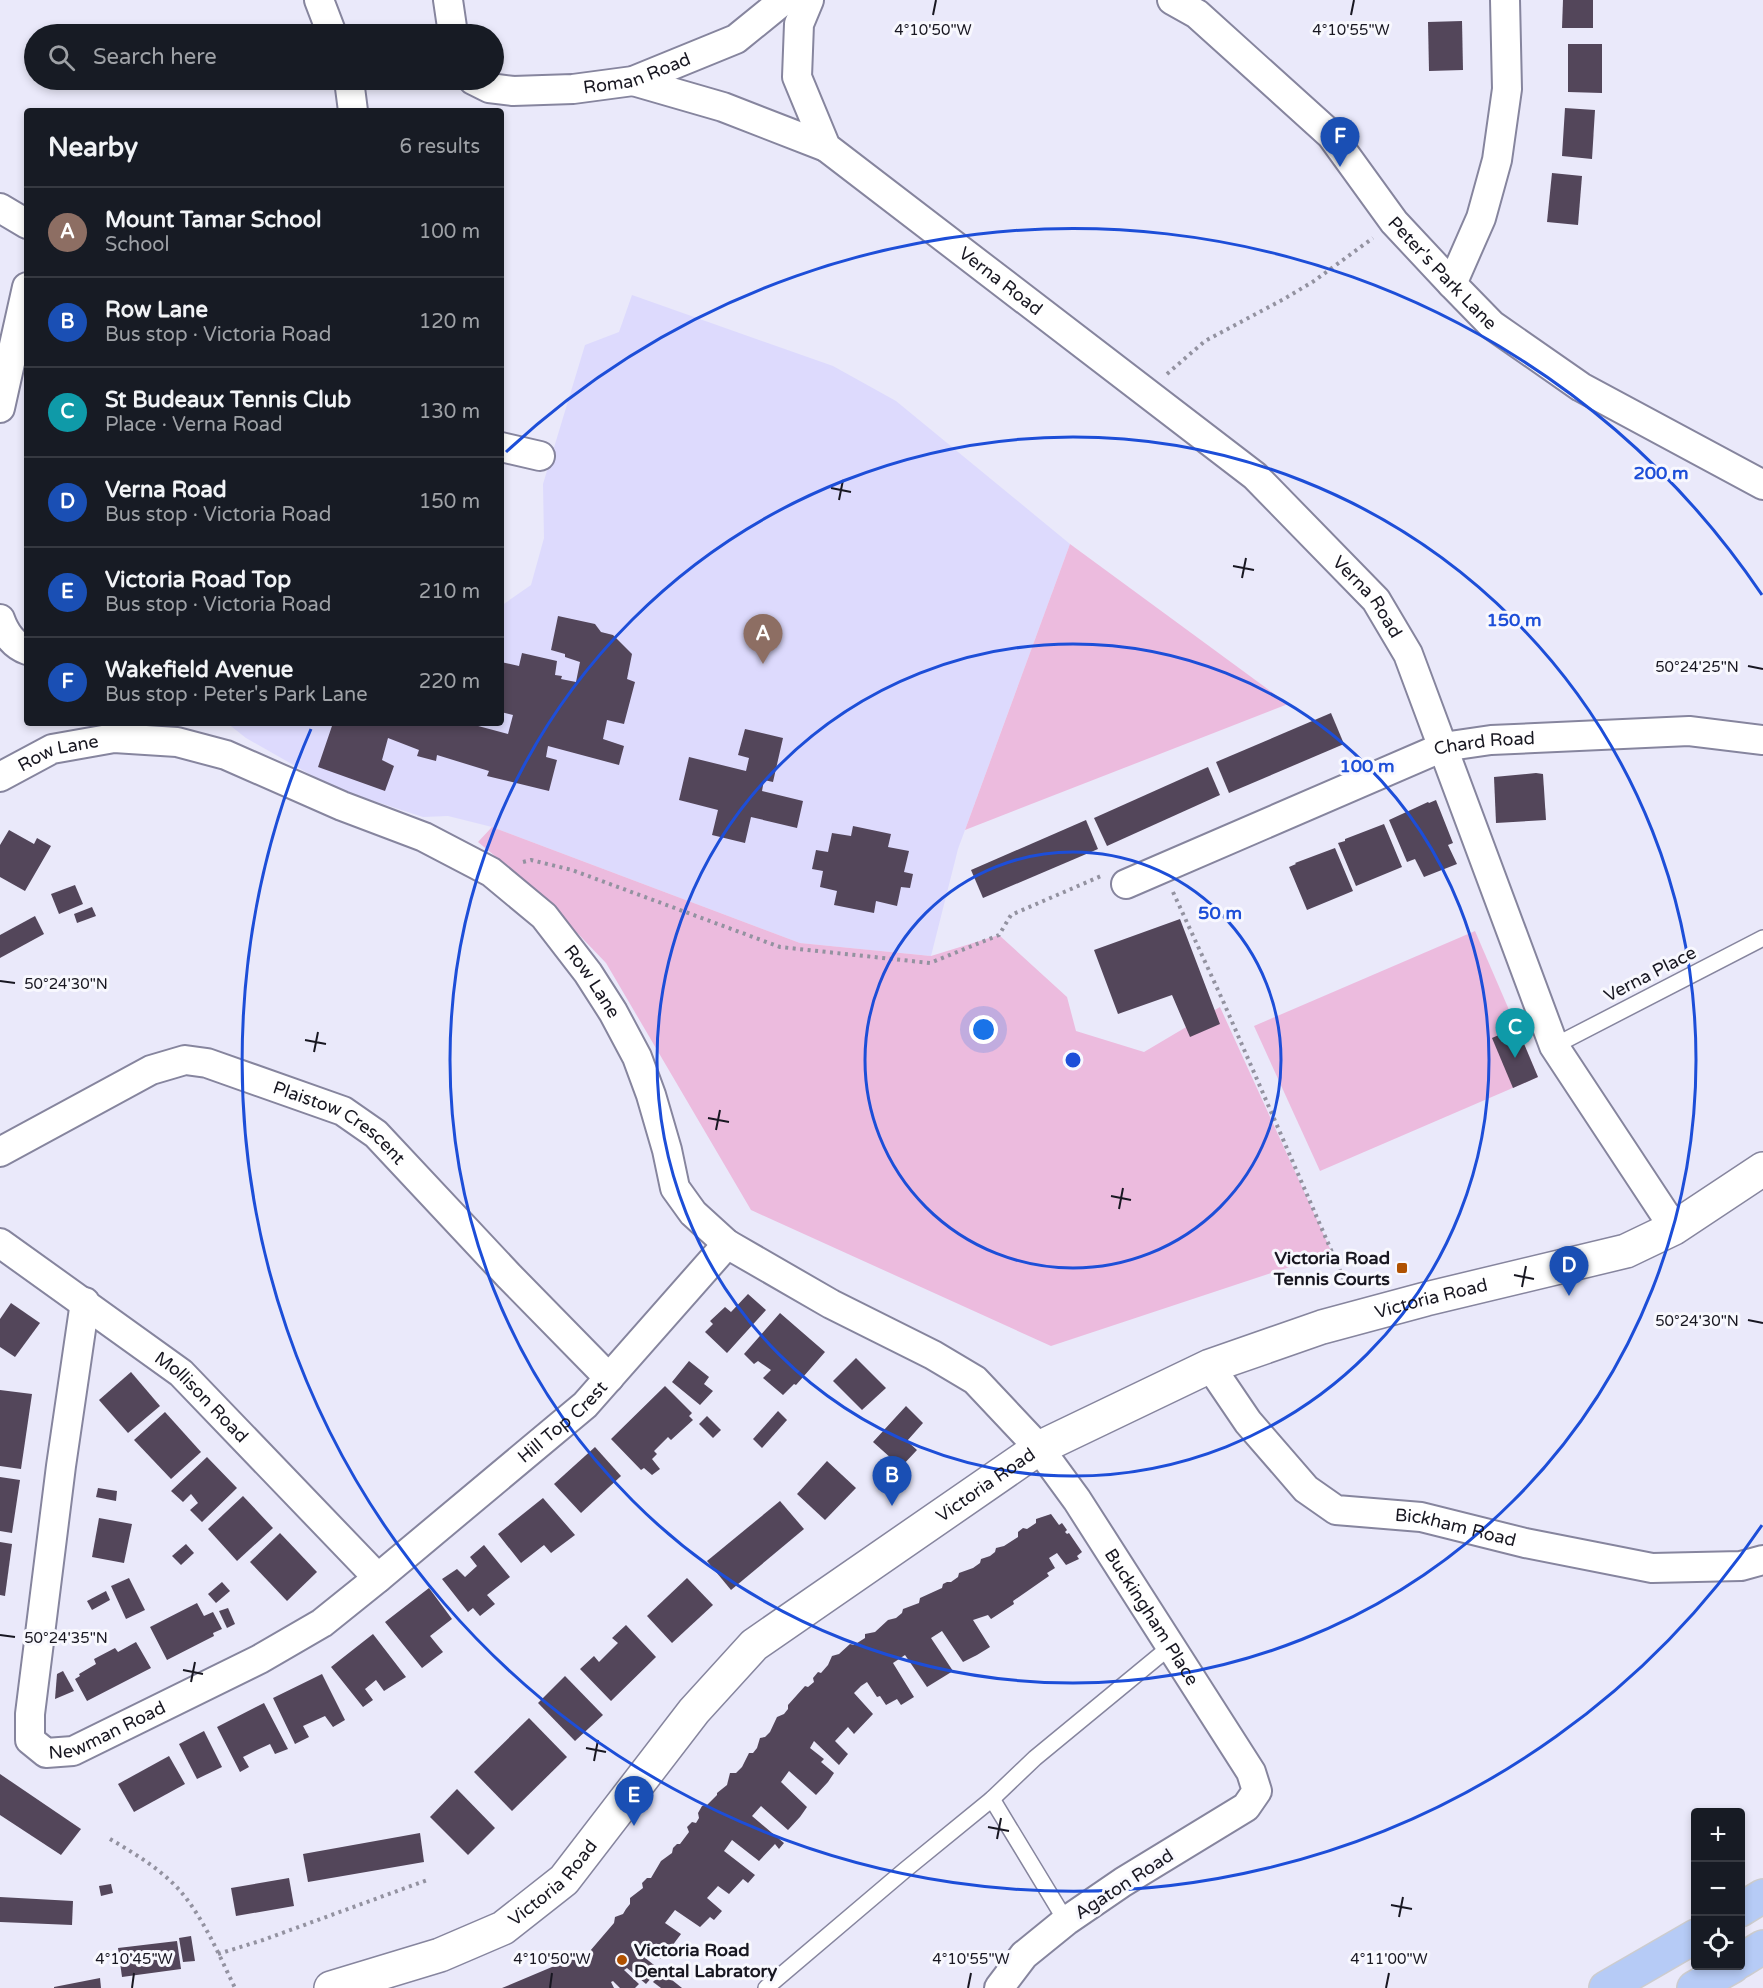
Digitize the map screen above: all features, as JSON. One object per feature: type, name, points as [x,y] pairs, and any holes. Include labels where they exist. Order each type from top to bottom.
[{"type":"highway","points":[[1745,1907],[1763,1896]]},
{"type":"highway","points":[[1606,1988],[1691,1938]]},
{"type":"highway","points":[[1745,1958],[1763,1947]]},
{"type":"highway","points":[[1694,1988],[1725,1970]]},
{"type":"street","points":[[319,0],[328,24]]},
{"type":"street","points":[[448,0],[452,24]]},
{"type":"street","name":"Roman Road","points":[[504,90],[573,89],[633,81],[736,39],[784,0]]},
{"type":"street","name":"Verna Road","points":[[809,0],[799,24],[796,77],[826,147]]},
{"type":"street","name":"Peter's Park Lane","points":[[1172,0],[1197,14],[1331,135],[1394,222],[1492,325],[1581,387],[1763,485]]},
{"type":"street","points":[[1452,284],[1481,218],[1497,160],[1507,89],[1505,0]]},
{"type":"street","name":"Verna Road","points":[[633,81],[723,106],[826,147],[1254,476],[1376,600],[1408,654],[1554,1046],[1674,1228]]},
{"type":"street","points":[[350,90],[352,108]]},
{"type":"street","points":[[0,208],[24,222]]},
{"type":"street","points":[[0,408],[24,300]]},
{"type":"street","points":[[504,448],[540,456]]},
{"type":"street","points":[[0,619],[5,632],[19,647],[24,649]]},
{"type":"street","name":"Chard Road","points":[[1125,884],[1443,747],[1491,740],[1689,731],[1763,740]]},
{"type":"street","name":"Row Lane","points":[[0,777],[52,749],[114,738],[178,732],[342,806],[424,837],[491,872],[544,916],[588,973],[613,1012],[637,1057],[664,1139],[675,1188],[693,1213],[728,1244],[831,1304],[933,1355],[975,1380],[1039,1448]]},
{"type":"street","name":"Plaistow Crescent","points":[[0,1152],[151,1070],[185,1060],[207,1063],[343,1111],[376,1134],[509,1276],[609,1378]]},
{"type":"street","name":"Victoria Road","points":[[331,1988],[440,1955],[503,1928],[564,1880],[694,1711],[754,1645],[1039,1448],[1210,1366],[1322,1327],[1426,1299],[1626,1251],[1674,1228],[1763,1169]]},
{"type":"street","name":"Mollison Road","points":[[0,1243],[181,1373],[378,1578]]},
{"type":"street","name":"Hill Top Crest","points":[[378,1578],[585,1405],[728,1244]]},
{"type":"street","name":"Newman Road","points":[[85,1302],[61,1466],[32,1702],[30,1740],[46,1753],[73,1751],[260,1659],[322,1623],[378,1578]]},
{"type":"street","name":"Bickham Road","points":[[1210,1366],[1248,1422],[1306,1489],[1336,1510],[1422,1517],[1525,1543],[1652,1568],[1741,1566],[1763,1560]]},
{"type":"street","name":"Buckingham Place","points":[[1039,1448],[1077,1500],[1171,1646],[1251,1772],[1257,1791]]},
{"type":"street","name":"Agaton Road","points":[[999,1988],[1024,1955],[1066,1921],[1123,1882],[1246,1808],[1257,1791]]},
{"type":"lane","name":"Verna Place","points":[[1554,1046],[1763,938]]},
{"type":"lane","points":[[765,1988],[992,1799],[1035,1758],[1171,1646]]},
{"type":"lane","points":[[992,1799],[1066,1921]]},
{"type":"path","points":[[1149,395],[1163,378],[1205,341],[1314,281],[1375,236]]},
{"type":"path","points":[[491,872],[531,860],[572,870],[780,947],[930,963],[999,935],[1011,915],[1104,874],[1125,884]]},
{"type":"path","points":[[1164,867],[1171,888],[1228,1012],[1360,1317]]},
{"type":"path","points":[[110,1839],[142,1858],[185,1896],[205,1926],[235,1988]]},
{"type":"path","points":[[218,1954],[263,1940],[430,1879]]},
{"type":"shaded area","points":[[632,295],[833,366],[896,401],[1070,544],[958,849],[931,956],[800,943],[492,827],[448,816],[423,817],[334,788],[246,738],[231,726],[504,726],[504,604],[531,585],[544,538],[543,484],[585,345],[619,332]]},
{"type":"shaded area","points":[[1070,544],[1288,704],[965,830]]},
{"type":"shaded area","points":[[492,827],[800,943],[931,956],[999,935],[1067,997],[1076,1031],[1144,1052],[1220,1007],[1332,1253],[1051,1346],[751,1210],[606,963],[535,889],[478,842]]},
{"type":"shaded area","points":[[1475,931],[1538,1077],[1320,1171],[1254,1026]]},
{"type":"building","points":[[1563,0],[1593,0],[1593,28],[1562,28]]},
{"type":"building","points":[[1462,21],[1463,70],[1429,71],[1428,22]]},
{"type":"building","points":[[1568,44],[1602,44],[1602,93],[1568,92]]},
{"type":"building","points":[[1565,108],[1595,110],[1592,159],[1562,156]]},
{"type":"building","points":[[1552,173],[1582,176],[1578,225],[1547,222]]},
{"type":"building","points":[[558,616],[595,624],[601,632],[613,635],[632,654],[627,679],[635,682],[624,724],[607,720],[603,739],[624,746],[619,765],[548,746],[546,757],[557,760],[549,791],[487,776],[489,771],[437,755],[436,761],[417,756],[419,750],[388,738],[382,760],[394,766],[385,791],[318,767],[332,726],[478,726],[508,734],[513,715],[504,713],[504,663],[519,666],[522,653],[557,661],[555,675],[562,676],[561,679],[576,682],[580,662],[551,650]]},
{"type":"building","points":[[1331,713],[1344,744],[1229,793],[1216,762]]},
{"type":"building","points":[[745,729],[783,738],[773,782],[764,780],[762,791],[803,801],[797,828],[751,817],[745,843],[712,835],[718,810],[679,800],[689,757],[746,771],[749,758],[738,755]]},
{"type":"building","points":[[1208,767],[1220,795],[1107,846],[1094,818]]},
{"type":"building","points":[[1543,774],[1546,820],[1496,823],[1494,777]]},
{"type":"building","points":[[1436,800],[1453,843],[1448,845],[1457,864],[1424,877],[1415,859],[1407,862],[1389,820]]},
{"type":"building","points":[[1086,820],[1098,849],[983,898],[971,870]]},
{"type":"building","points":[[1384,824],[1402,867],[1356,886],[1338,843]]},
{"type":"building","points":[[853,826],[891,834],[888,847],[909,851],[904,872],[913,874],[910,888],[901,887],[897,906],[876,901],[874,913],[834,905],[837,891],[820,887],[823,871],[812,869],[816,850],[828,852],[832,833],[851,836]]},
{"type":"building","points":[[9,830],[34,844],[37,838],[51,846],[25,891],[0,877],[0,845]]},
{"type":"building","points":[[1335,848],[1353,891],[1307,910],[1289,867]]},
{"type":"building","points":[[75,885],[83,904],[59,914],[51,894]]},
{"type":"building","points":[[92,907],[96,916],[77,923],[74,914]]},
{"type":"building","points":[[35,916],[44,934],[0,958],[0,935]]},
{"type":"building","points":[[1180,919],[1220,1024],[1190,1037],[1172,995],[1118,1014],[1094,950]]},
{"type":"building","points":[[1517,1027],[1538,1077],[1513,1088],[1492,1038]]},
{"type":"building","points":[[748,1294],[766,1310],[727,1353],[705,1332],[713,1324],[710,1321],[725,1307],[731,1312]]},
{"type":"building","points":[[11,1303],[40,1323],[15,1357],[0,1347],[0,1319]]},
{"type":"building","points":[[780,1313],[825,1352],[796,1385],[794,1384],[783,1395],[763,1378],[771,1370],[758,1361],[754,1364],[744,1354]]},
{"type":"building","points":[[856,1358],[886,1388],[862,1410],[833,1381]]},
{"type":"building","points":[[689,1361],[709,1377],[704,1384],[713,1391],[700,1405],[672,1382]]},
{"type":"building","points":[[131,1372],[160,1406],[128,1433],[99,1400]]},
{"type":"building","points":[[665,1386],[692,1413],[689,1416],[693,1420],[671,1440],[668,1437],[654,1451],[657,1454],[652,1459],[660,1469],[652,1475],[644,1468],[641,1470],[611,1439]]},
{"type":"building","points":[[0,1390],[32,1394],[21,1469],[0,1466]]},
{"type":"building","points":[[906,1406],[923,1423],[907,1441],[917,1450],[901,1467],[873,1442]]},
{"type":"building","points":[[778,1411],[787,1420],[762,1448],[753,1439]]},
{"type":"building","points":[[165,1412],[201,1452],[171,1479],[134,1440]]},
{"type":"building","points":[[707,1416],[721,1430],[713,1438],[699,1424]]},
{"type":"building","points":[[595,1447],[621,1476],[581,1513],[554,1484]]},
{"type":"building","points":[[207,1457],[237,1488],[202,1522],[190,1510],[198,1503],[191,1494],[183,1502],[171,1491]]},
{"type":"building","points":[[827,1461],[856,1488],[825,1520],[797,1494]]},
{"type":"building","points":[[0,1477],[20,1480],[12,1533],[0,1531]]},
{"type":"building","points":[[98,1488],[117,1491],[116,1501],[96,1497]]},
{"type":"building","points":[[243,1496],[273,1528],[237,1561],[208,1529]]},
{"type":"building","points":[[543,1498],[575,1535],[551,1553],[544,1545],[521,1563],[498,1534]]},
{"type":"building","points":[[780,1501],[804,1529],[731,1590],[707,1561]]},
{"type":"building","points":[[1051,1514],[1059,1525],[1062,1523],[1067,1530],[1065,1532],[1069,1533],[1082,1552],[1077,1556],[1079,1559],[1066,1565],[1057,1553],[1049,1558],[1055,1568],[1047,1573],[1049,1576],[1013,1601],[1014,1604],[991,1619],[988,1615],[973,1620],[990,1647],[977,1655],[963,1662],[942,1631],[931,1638],[953,1671],[927,1687],[905,1655],[893,1663],[914,1697],[901,1705],[897,1699],[886,1705],[880,1696],[877,1697],[867,1682],[861,1686],[854,1693],[873,1714],[854,1734],[848,1727],[835,1741],[848,1754],[839,1765],[814,1741],[810,1748],[824,1759],[821,1762],[834,1773],[828,1782],[816,1795],[789,1771],[781,1782],[807,1807],[800,1817],[788,1830],[761,1806],[752,1816],[784,1843],[779,1849],[775,1844],[759,1861],[732,1840],[724,1851],[755,1875],[748,1883],[743,1879],[729,1894],[718,1886],[707,1898],[722,1911],[714,1920],[710,1917],[700,1927],[675,1910],[665,1923],[681,1934],[672,1946],[660,1959],[645,1946],[639,1953],[659,1969],[646,1984],[627,1968],[624,1970],[639,1984],[635,1988],[620,1988],[613,1981],[611,1982],[614,1988],[502,1988],[590,1951],[614,1923],[615,1917],[623,1914],[630,1904],[630,1898],[643,1888],[642,1883],[647,1878],[651,1878],[661,1861],[672,1853],[677,1844],[680,1844],[689,1832],[687,1827],[692,1822],[696,1823],[699,1818],[698,1813],[702,1806],[706,1806],[727,1785],[730,1773],[736,1773],[742,1767],[749,1753],[753,1753],[757,1748],[760,1738],[770,1732],[777,1717],[784,1714],[788,1705],[805,1686],[808,1687],[814,1682],[813,1678],[828,1665],[832,1656],[839,1654],[850,1644],[854,1645],[865,1638],[865,1634],[875,1632],[888,1620],[896,1618],[903,1609],[919,1603],[920,1598],[942,1588],[943,1584],[951,1582],[958,1577],[959,1573],[973,1568],[980,1563],[981,1559],[995,1552],[996,1548],[1018,1537],[1018,1532],[1023,1528],[1027,1529],[1036,1523],[1036,1519]]},
{"type":"building","points":[[99,1518],[132,1524],[124,1563],[92,1557]]},
{"type":"building","points":[[280,1533],[317,1572],[287,1601],[250,1562]]},
{"type":"building","points":[[0,1542],[12,1544],[5,1596],[0,1595]]},
{"type":"building","points":[[186,1544],[194,1553],[181,1565],[172,1556]]},
{"type":"building","points":[[484,1545],[510,1577],[487,1595],[495,1604],[480,1616],[473,1608],[468,1612],[442,1579],[457,1569],[465,1577],[477,1566],[470,1557]]},
{"type":"building","points":[[129,1578],[145,1610],[126,1619],[111,1586]]},
{"type":"building","points":[[687,1578],[713,1605],[672,1643],[647,1616]]},
{"type":"building","points":[[222,1582],[230,1591],[216,1603],[208,1594]]},
{"type":"building","points":[[429,1588],[452,1619],[430,1636],[443,1652],[422,1668],[385,1622]]},
{"type":"building","points":[[106,1591],[110,1600],[92,1610],[87,1601]]},
{"type":"building","points":[[197,1603],[204,1616],[213,1612],[222,1629],[213,1633],[214,1636],[167,1660],[150,1627]]},
{"type":"building","points":[[228,1608],[235,1624],[227,1628],[219,1611]]},
{"type":"building","points":[[626,1625],[656,1657],[611,1701],[580,1669],[594,1656],[599,1662],[618,1643],[612,1638]]},
{"type":"building","points":[[373,1634],[406,1677],[384,1691],[376,1680],[365,1689],[373,1700],[363,1707],[331,1667]]},
{"type":"building","points":[[136,1642],[151,1668],[87,1701],[75,1679],[80,1676],[79,1674],[96,1664],[94,1659],[115,1648],[118,1652]]},
{"type":"building","points":[[63,1671],[74,1691],[55,1699],[57,1674]]},
{"type":"building","points":[[322,1674],[345,1720],[333,1727],[325,1716],[303,1726],[309,1737],[295,1744],[273,1698]]},
{"type":"building","points":[[565,1676],[603,1715],[575,1741],[538,1703]]},
{"type":"building","points":[[264,1703],[288,1749],[275,1754],[270,1744],[257,1750],[243,1757],[249,1767],[240,1772],[217,1727]]},
{"type":"building","points":[[529,1718],[567,1757],[512,1811],[474,1772]]},
{"type":"building","points":[[204,1731],[222,1767],[197,1779],[179,1744]]},
{"type":"building","points":[[169,1756],[185,1784],[134,1812],[118,1784]]},
{"type":"building","points":[[0,1774],[81,1829],[61,1855],[0,1815]]},
{"type":"building","points":[[457,1789],[495,1828],[468,1855],[430,1817]]},
{"type":"building","points":[[420,1833],[424,1862],[308,1882],[303,1854]]},
{"type":"building","points":[[289,1878],[294,1906],[236,1916],[231,1888]]},
{"type":"building","points":[[111,1884],[113,1893],[101,1896],[99,1886]]},
{"type":"building","points":[[0,1897],[73,1901],[72,1925],[0,1922]]},
{"type":"building","points":[[191,1936],[195,1961],[183,1962],[179,1938]]},
{"type":"building","points":[[177,1941],[181,1969],[122,1977],[118,1948]]},
{"type":"building","points":[[662,1972],[682,1988],[661,1988],[653,1982]]},
{"type":"building","points":[[100,1978],[101,1988],[54,1988],[54,1987]]},
{"type":"place","name":"Wakefield Avenue","points":[[1340,167]]},
{"type":"place","name":"Mount Tamar School","points":[[763,664]]},
{"type":"place","name":"St Budeaux Tennis Club","points":[[1515,1058]]},
{"type":"place","name":"Victoria Road Tennis Courts","points":[[1402,1268]]},
{"type":"place","name":"Verna Road","points":[[1569,1296]]},
{"type":"place","name":"Row Lane","points":[[892,1506]]},
{"type":"place","name":"Victoria Road Top","points":[[634,1826]]},
{"type":"place","name":"Victoria Road Dental Labratory","points":[[622,1960]]}]
